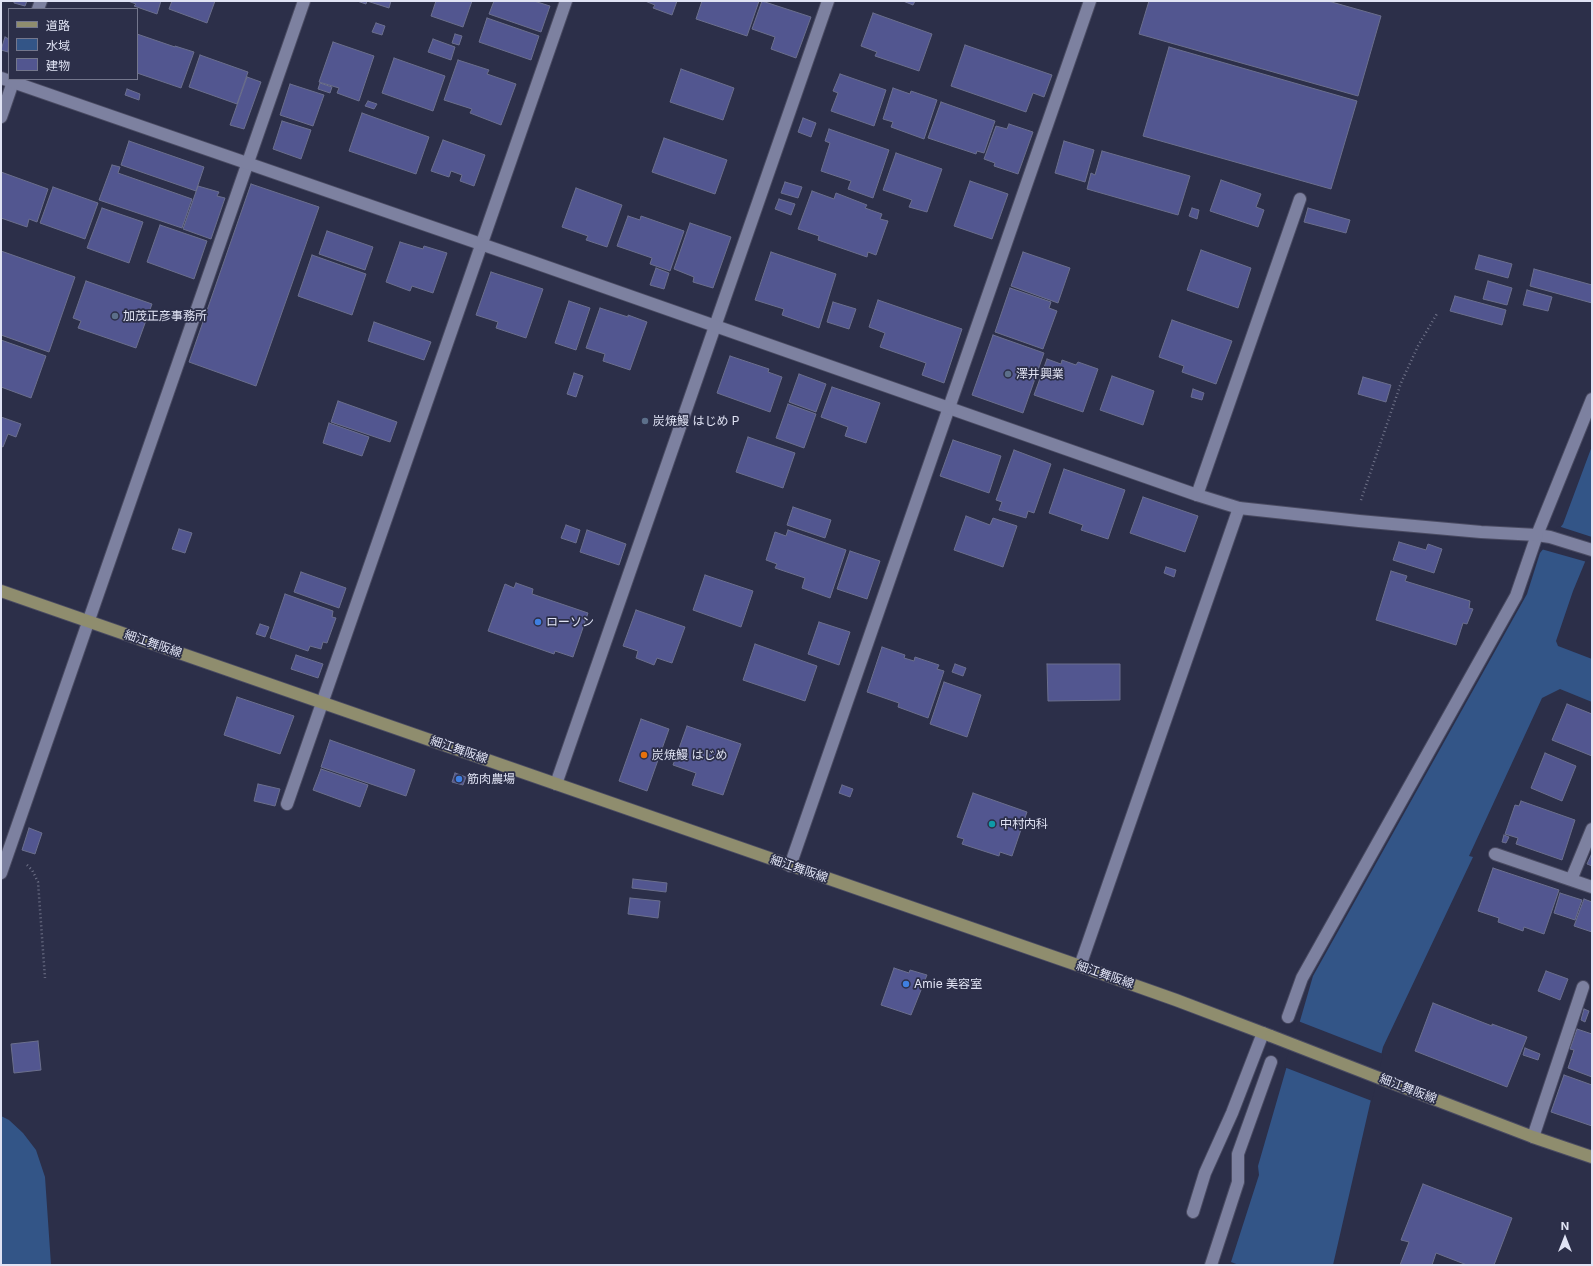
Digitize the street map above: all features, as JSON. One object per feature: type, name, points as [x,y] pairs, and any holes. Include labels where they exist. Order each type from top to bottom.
[{"type":"main road","name":"細江舞阪線","points":[[1,591],[1080,966],[1592,1158]]},
{"type":"street","points":[[1,873],[304,1]]},
{"type":"street","points":[[287,804],[566,1]]},
{"type":"street","points":[[556,784],[828,1]]},
{"type":"street","points":[[790,866],[1090,1]]},
{"type":"street","points":[[1,117],[14,81],[1197,495],[1239,508],[1359,521],[1482,532],[1538,535],[1550,537],[1592,550]]},
{"type":"street","points":[[1197,495],[1300,199]]},
{"type":"street","points":[[1288,1017],[1302,978],[1516,596],[1538,535],[1592,399]]},
{"type":"street","points":[[1080,966],[1239,508]]},
{"type":"street","points":[[1571,880],[1592,829]]},
{"type":"street","points":[[1495,854],[1592,887]]},
{"type":"street","points":[[1533,1137],[1583,987]]},
{"type":"street","points":[[1192,1212],[1205,1173],[1267,1035]]},
{"type":"street","points":[[1211,1265],[1238,1182],[1238,1154],[1271,1062]]},
{"type":"path","points":[[1359,521],[1361,503],[1401,383],[1418,346],[1438,312]]},
{"type":"path","points":[[7,854],[22,861],[32,870],[38,882],[45,978]]},
{"type":"water","points":[[1592,446],[1592,545],[1573,591],[1556,641],[1558,646],[1592,659],[1592,702],[1560,689],[1542,698],[1469,856],[1473,857],[1383,1047],[1333,1265],[1239,1265],[1231,1262],[1259,1175],[1258,1166],[1313,976],[1527,594],[1540,553],[1563,524]]},
{"type":"water","points":[[1,1116],[9,1120],[23,1133],[36,1150],[45,1177],[51,1265],[1,1265]]},
{"type":"pier","points":[[1558,526],[1592,537],[1592,550],[1587,562],[1541,549]]},
{"type":"pier","points":[[1298,1021],[1383,1054],[1372,1101],[1284,1067]]},
{"type":"building","points":[[14,1],[27,1],[25,6],[14,3]]},
{"type":"building","points":[[128,1],[161,1],[157,14],[134,6],[136,4]]},
{"type":"building","points":[[172,1],[215,1],[207,23],[169,9]]},
{"type":"building","points":[[357,1],[367,1],[366,4]]},
{"type":"building","points":[[367,1],[391,1],[389,8]]},
{"type":"building","points":[[436,1],[472,1],[463,27],[431,16]]},
{"type":"building","points":[[494,1],[534,1],[550,6],[541,32],[489,14]]},
{"type":"building","points":[[645,1],[677,1],[672,15],[653,8],[655,5]]},
{"type":"building","points":[[702,1],[759,1],[747,36],[696,19]]},
{"type":"building","points":[[762,1],[811,17],[796,58],[771,49],[775,37],[752,29]]},
{"type":"building","points":[[903,1],[915,1],[913,5]]},
{"type":"building","points":[[1149,1],[1328,1],[1381,16],[1358,96],[1139,34]]},
{"type":"building","points":[[873,13],[932,34],[919,71],[875,56],[877,52],[861,46]]},
{"type":"building","points":[[487,18],[539,36],[531,60],[479,42]]},
{"type":"building","points":[[376,23],[385,26],[382,35],[372,32]]},
{"type":"building","points":[[138,34],[194,52],[181,88],[138,73]]},
{"type":"building","points":[[455,34],[462,36],[459,45],[452,43]]},
{"type":"building","points":[[5,37],[8,38],[8,52],[1,50]]},
{"type":"building","points":[[433,39],[455,47],[451,60],[428,52]]},
{"type":"building","points":[[333,42],[374,56],[359,101],[337,93],[339,88],[319,82]]},
{"type":"building","points":[[965,45],[1052,75],[1044,97],[1033,93],[1026,112],[951,86]]},
{"type":"building","points":[[1169,47],[1357,101],[1331,189],[1143,136]]},
{"type":"building","points":[[200,55],[248,72],[237,104],[189,87]]},
{"type":"building","points":[[394,58],[445,76],[433,111],[382,93]]},
{"type":"building","points":[[458,60],[489,70],[487,74],[516,84],[501,125],[470,113],[472,109],[444,100]]},
{"type":"building","points":[[681,69],[734,88],[723,120],[670,102]]},
{"type":"building","points":[[840,74],[886,90],[874,126],[831,111],[838,93],[833,91]]},
{"type":"building","points":[[247,77],[261,82],[244,129],[230,125]]},
{"type":"building","points":[[320,83],[332,87],[330,93],[318,89]]},
{"type":"building","points":[[290,84],[324,95],[313,126],[280,115]]},
{"type":"building","points":[[893,88],[910,94],[911,91],[937,100],[924,139],[891,127],[893,122],[883,119]]},
{"type":"building","points":[[127,89],[140,94],[139,100],[125,95]]},
{"type":"building","points":[[368,101],[377,104],[374,109],[365,106]]},
{"type":"building","points":[[941,102],[995,121],[984,153],[977,151],[976,154],[928,138]]},
{"type":"building","points":[[362,113],[429,137],[416,174],[349,151]]},
{"type":"building","points":[[803,118],[816,123],[811,137],[798,132]]},
{"type":"building","points":[[282,121],[311,130],[301,159],[273,149]]},
{"type":"building","points":[[1009,124],[1033,132],[1018,174],[994,166],[995,163],[984,159],[996,126],[1007,129]]},
{"type":"building","points":[[829,129],[889,150],[873,198],[848,189],[851,181],[821,171],[830,143],[825,141]]},
{"type":"building","points":[[664,138],[727,160],[715,194],[652,172]]},
{"type":"building","points":[[443,140],[485,155],[474,186],[460,181],[462,175],[451,171],[449,177],[431,171]]},
{"type":"building","points":[[129,141],[204,167],[196,191],[121,165]]},
{"type":"building","points":[[1064,141],[1094,150],[1085,182],[1055,173]]},
{"type":"building","points":[[1102,151],[1190,176],[1178,215],[1087,189],[1091,173],[1095,175]]},
{"type":"building","points":[[896,153],[942,169],[927,212],[909,207],[912,200],[883,190]]},
{"type":"building","points":[[112,165],[120,167],[118,173],[192,199],[182,228],[99,200]]},
{"type":"building","points":[[1,172],[48,189],[37,222],[29,219],[27,227],[1,218]]},
{"type":"building","points":[[1221,180],[1261,194],[1256,207],[1264,210],[1258,227],[1210,211]]},
{"type":"building","points":[[970,181],[1008,194],[992,239],[954,226]]},
{"type":"building","points":[[785,182],[802,187],[798,198],[781,193]]},
{"type":"building","points":[[251,184],[319,207],[256,386],[189,362]]},
{"type":"building","points":[[198,186],[219,192],[217,196],[225,198],[211,239],[183,229]]},
{"type":"building","points":[[53,187],[98,203],[85,239],[40,223]]},
{"type":"building","points":[[576,188],[622,205],[607,247],[586,240],[588,236],[562,227]]},
{"type":"building","points":[[812,191],[834,199],[836,193],[867,205],[865,208],[882,214],[880,219],[888,221],[876,255],[868,252],[867,257],[818,240],[819,236],[798,229]]},
{"type":"building","points":[[779,199],[795,204],[791,215],[775,209]]},
{"type":"building","points":[[102,208],[143,222],[129,263],[87,248]]},
{"type":"building","points":[[1192,208],[1199,210],[1197,219],[1189,216]]},
{"type":"building","points":[[1308,208],[1350,220],[1346,233],[1304,222]]},
{"type":"building","points":[[628,216],[640,220],[641,216],[684,231],[670,271],[650,264],[652,258],[617,246]]},
{"type":"building","points":[[690,223],[731,237],[713,288],[693,282],[694,277],[674,269]]},
{"type":"building","points":[[160,225],[207,241],[194,279],[147,262]]},
{"type":"building","points":[[327,231],[373,247],[365,270],[319,254]]},
{"type":"building","points":[[400,242],[423,249],[424,246],[447,253],[433,293],[412,286],[410,291],[386,282]]},
{"type":"building","points":[[1201,250],[1251,268],[1238,308],[1187,290]]},
{"type":"building","points":[[1,251],[75,277],[49,352],[1,335]]},
{"type":"building","points":[[771,252],[836,274],[819,328],[782,315],[784,309],[755,300]]},
{"type":"building","points":[[1023,252],[1070,268],[1058,303],[1011,286]]},
{"type":"building","points":[[312,255],[366,274],[352,315],[298,296]]},
{"type":"building","points":[[1479,255],[1512,264],[1508,278],[1475,269]]},
{"type":"building","points":[[656,268],[669,273],[664,289],[650,285]]},
{"type":"building","points":[[1534,269],[1592,285],[1592,303],[1530,286]]},
{"type":"building","points":[[491,272],[543,289],[526,338],[496,328],[498,322],[476,315]]},
{"type":"building","points":[[86,281],[152,304],[136,348],[78,328],[81,321],[73,318]]},
{"type":"building","points":[[1488,281],[1512,288],[1507,305],[1483,299]]},
{"type":"building","points":[[1010,288],[1051,302],[1049,308],[1057,311],[1043,349],[995,332]]},
{"type":"building","points":[[1527,290],[1552,297],[1548,311],[1523,305]]},
{"type":"building","points":[[1455,296],[1506,310],[1502,325],[1450,311]]},
{"type":"building","points":[[878,300],[962,329],[944,383],[922,375],[926,363],[880,347],[885,333],[869,327]]},
{"type":"building","points":[[569,301],[590,308],[576,350],[555,343]]},
{"type":"building","points":[[833,302],[856,309],[849,329],[827,322]]},
{"type":"building","points":[[600,308],[628,317],[628,315],[647,322],[630,370],[603,361],[605,354],[586,348]]},
{"type":"building","points":[[1172,320],[1232,341],[1216,384],[1182,372],[1184,366],[1159,357]]},
{"type":"building","points":[[374,322],[431,342],[424,360],[368,341]]},
{"type":"building","points":[[993,335],[1044,353],[1023,413],[972,395]]},
{"type":"building","points":[[1,340],[46,356],[31,398],[1,387]]},
{"type":"building","points":[[730,356],[769,369],[768,372],[782,377],[770,412],[717,393]]},
{"type":"building","points":[[1047,359],[1061,364],[1062,360],[1076,365],[1078,362],[1098,369],[1083,412],[1034,395]]},
{"type":"building","points":[[574,373],[583,376],[576,397],[567,394]]},
{"type":"building","points":[[799,374],[826,384],[816,412],[789,402]]},
{"type":"building","points":[[1112,376],[1154,391],[1143,425],[1100,410]]},
{"type":"building","points":[[1363,377],[1391,385],[1386,402],[1358,394]]},
{"type":"building","points":[[832,387],[880,403],[866,443],[845,436],[848,427],[821,417]]},
{"type":"building","points":[[1193,389],[1204,393],[1202,400],[1191,397]]},
{"type":"building","points":[[338,401],[397,422],[390,442],[331,422]]},
{"type":"building","points":[[788,404],[816,414],[804,448],[776,438]]},
{"type":"building","points":[[1,417],[21,424],[16,437],[8,434],[3,447],[1,446]]},
{"type":"building","points":[[329,423],[369,437],[362,456],[323,443]]},
{"type":"building","points":[[748,437],[795,453],[783,488],[736,472]]},
{"type":"building","points":[[953,440],[1001,456],[989,493],[940,476]]},
{"type":"building","points":[[1014,450],[1051,464],[1034,513],[1028,511],[1026,518],[999,510],[1002,502],[996,500]]},
{"type":"building","points":[[1064,469],[1125,490],[1108,539],[1081,530],[1083,525],[1049,513]]},
{"type":"building","points":[[1143,497],[1198,516],[1185,552],[1130,533]]},
{"type":"building","points":[[793,507],[831,520],[825,538],[787,525]]},
{"type":"building","points":[[966,516],[990,525],[993,518],[1017,526],[1003,567],[954,550]]},
{"type":"building","points":[[566,525],[580,530],[576,543],[561,538]]},
{"type":"building","points":[[179,529],[192,533],[185,553],[172,549]]},
{"type":"building","points":[[587,530],[626,544],[619,565],[580,552]]},
{"type":"building","points":[[788,530],[846,550],[830,598],[802,588],[805,578],[775,568],[777,564],[766,560],[775,532],[786,536]]},
{"type":"building","points":[[1399,542],[1426,550],[1428,544],[1442,549],[1434,573],[1393,560]]},
{"type":"building","points":[[850,551],[880,561],[867,599],[837,589]]},
{"type":"building","points":[[1166,567],[1176,570],[1174,577],[1164,573]]},
{"type":"building","points":[[1391,571],[1407,576],[1405,581],[1470,601],[1469,608],[1473,609],[1467,624],[1463,623],[1456,645],[1376,620]]},
{"type":"building","points":[[301,572],[346,588],[339,608],[294,592]]},
{"type":"building","points":[[705,575],[753,591],[741,627],[693,610]]},
{"type":"building","name":"ローソン","points":[[516,583],[533,589],[532,594],[588,613],[573,657],[555,651],[554,654],[488,631],[505,584],[514,588]]},
{"type":"building","points":[[285,594],[333,611],[332,617],[336,618],[327,643],[323,642],[321,649],[310,646],[308,651],[270,638]]},
{"type":"building","points":[[636,610],[685,627],[672,663],[657,658],[654,665],[636,658],[638,651],[623,646]]},
{"type":"building","points":[[819,622],[850,632],[839,665],[808,654]]},
{"type":"building","points":[[260,624],[269,627],[265,637],[256,634]]},
{"type":"building","points":[[755,644],[817,666],[805,701],[743,680]]},
{"type":"building","points":[[882,647],[905,655],[904,658],[914,661],[915,657],[939,665],[937,669],[944,671],[928,718],[898,707],[899,703],[867,692]]},
{"type":"building","points":[[296,655],[323,664],[318,678],[291,669]]},
{"type":"building","points":[[955,664],[966,668],[963,676],[952,672]]},
{"type":"building","points":[[1047,664],[1120,664],[1120,700],[1048,701]]},
{"type":"building","points":[[944,682],[981,695],[967,737],[930,724]]},
{"type":"building","points":[[237,697],[294,716],[280,754],[224,735]]},
{"type":"building","points":[[1567,704],[1592,714],[1592,756],[1552,740]]},
{"type":"building","name":"炭焼鰻 はじめ","points":[[641,719],[669,729],[647,791],[619,781]]},
{"type":"building","points":[[687,726],[741,744],[723,795],[692,785],[696,773],[673,765]]},
{"type":"building","points":[[330,740],[415,770],[406,796],[321,767]]},
{"type":"building","points":[[1545,753],[1576,766],[1562,801],[1531,788]]},
{"type":"building","points":[[321,769],[368,785],[360,807],[313,790]]},
{"type":"building","points":[[455,773],[466,777],[463,785],[452,782]]},
{"type":"building","points":[[258,784],[280,789],[275,806],[254,801]]},
{"type":"building","points":[[842,785],[853,789],[850,797],[839,793]]},
{"type":"building","name":"中村内科","points":[[973,793],[1027,812],[1012,856],[1000,852],[999,856],[962,844],[964,839],[957,837]]},
{"type":"building","points":[[1521,801],[1575,820],[1562,860],[1516,844],[1518,838],[1505,834],[1515,805],[1519,806]]},
{"type":"building","points":[[29,828],[42,833],[35,854],[22,850]]},
{"type":"building","points":[[1504,835],[1509,837],[1506,843],[1502,842]]},
{"type":"building","points":[[1592,853],[1592,866],[1587,864]]},
{"type":"building","points":[[1493,868],[1559,890],[1544,934],[1524,927],[1523,931],[1498,922],[1499,918],[1478,911]]},
{"type":"building","points":[[633,879],[667,883],[666,892],[632,888]]},
{"type":"building","points":[[1560,893],[1582,900],[1575,920],[1554,913]]},
{"type":"building","points":[[630,898],[660,901],[658,918],[628,914]]},
{"type":"building","points":[[1584,899],[1592,902],[1592,932],[1574,926]]},
{"type":"building","name":"Amie 美容室","points":[[894,968],[909,973],[910,970],[927,975],[911,1015],[881,1005]]},
{"type":"building","points":[[1546,971],[1568,979],[1560,1000],[1538,991]]},
{"type":"building","points":[[1433,1003],[1492,1026],[1492,1024],[1527,1037],[1507,1087],[1415,1051]]},
{"type":"building","points":[[1584,1009],[1589,1011],[1585,1022],[1581,1020]]},
{"type":"building","points":[[1577,1029],[1592,1034],[1592,1077],[1568,1068],[1574,1050],[1570,1049]]},
{"type":"building","points":[[38,1041],[41,1070],[14,1073],[11,1044]]},
{"type":"building","points":[[1525,1048],[1540,1054],[1538,1060],[1523,1055]]},
{"type":"building","points":[[1564,1075],[1592,1085],[1592,1126],[1551,1112]]},
{"type":"building","points":[[1423,1184],[1512,1218],[1494,1265],[1467,1265],[1436,1253],[1432,1265],[1400,1265],[1409,1242],[1401,1240]]},
{"type":"place","name":"加茂正彦事務所","points":[[115,316]]},
{"type":"place","name":"澤井興業","points":[[1008,374]]},
{"type":"place","name":"炭焼鰻 はじめ P","points":[[645,421]]},
{"type":"place","name":"ローソン","points":[[538,622]]},
{"type":"place","name":"炭焼鰻 はじめ","points":[[644,755]]},
{"type":"place","name":"筋肉農場","points":[[459,779]]},
{"type":"place","name":"中村内科","points":[[992,824]]},
{"type":"place","name":"Amie 美容室","points":[[906,984]]}]
